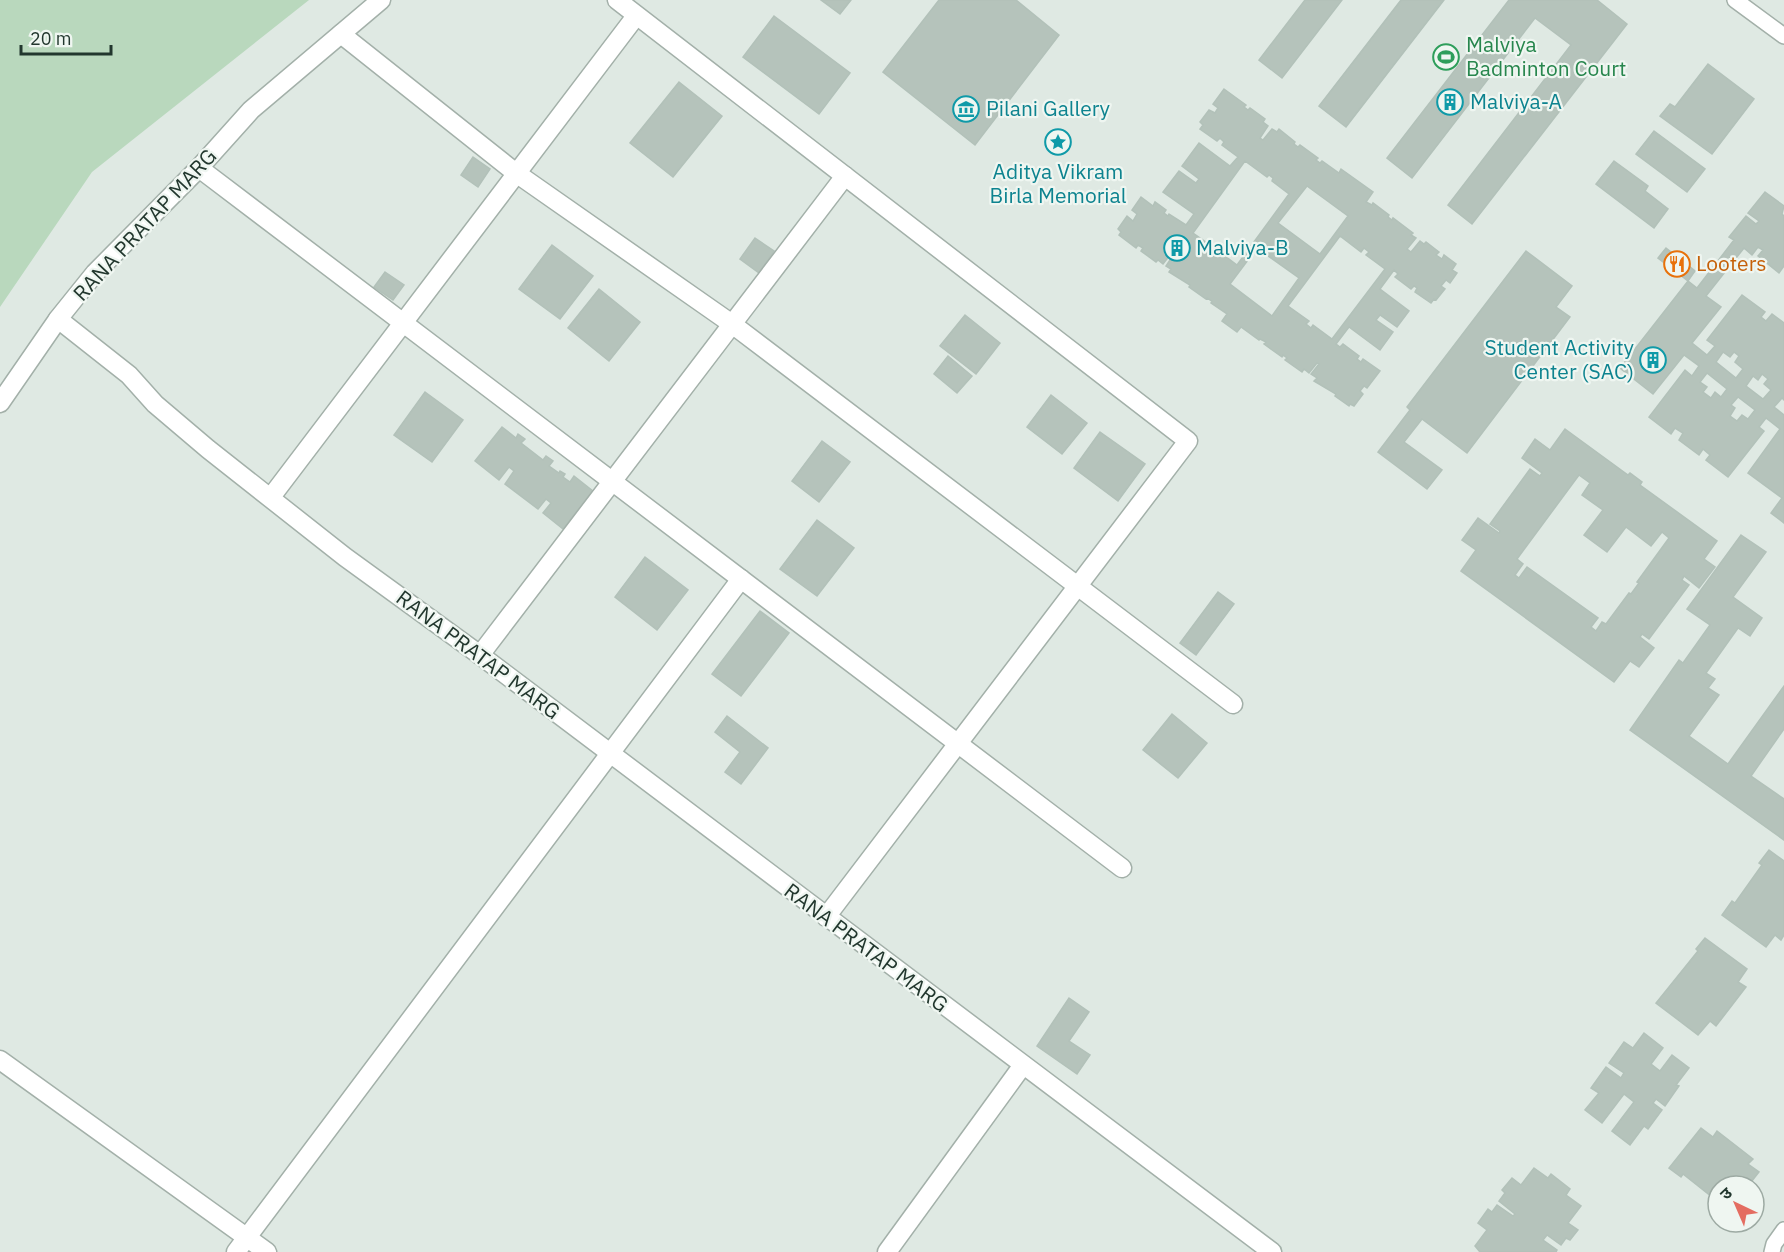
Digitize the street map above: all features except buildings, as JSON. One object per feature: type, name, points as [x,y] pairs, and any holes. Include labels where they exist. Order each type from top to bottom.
[{"type":"street","name":"RANA PRATAP MARG","points":[[381,0],[251,110],[199,168],[95,273],[58,319],[129,375],[155,404],[199,441],[345,557],[480,655],[1272,1252]]},
{"type":"street","points":[[617,0],[1188,441],[826,917]]},
{"type":"street","points":[[271,496],[636,16]]},
{"type":"street","points":[[341,34],[516,173],[732,324],[1233,704]]},
{"type":"street","points":[[199,168],[1122,868]]},
{"type":"street","points":[[480,655],[845,176]]},
{"type":"street","points":[[0,402],[58,319]]},
{"type":"street","points":[[236,1252],[741,579]]},
{"type":"street","points":[[0,1060],[267,1252]]},
{"type":"street","points":[[886,1252],[1023,1065]]},
{"type":"lane","points":[[1735,0],[1784,36]]},
{"type":"lane","points":[[1772,1252],[1774,1244],[1784,1230]]},
{"type":"green space","points":[[0,0],[309,0],[92,172],[0,307]]},
{"type":"place","name":"Malviya Badminton Court","points":[[1446,57]]},
{"type":"place","name":"Malviya-A","points":[[1450,102]]},
{"type":"place","name":"Pilani Gallery","points":[[966,109]]},
{"type":"place","name":"Aditya Vikram Birla Memorial","points":[[1058,142]]},
{"type":"place","name":"Malviya-B","points":[[1177,248]]},
{"type":"place","name":"Looters","points":[[1677,264]]},
{"type":"place","name":"Student Activity Center (SAC)","points":[[1653,360]]}]
